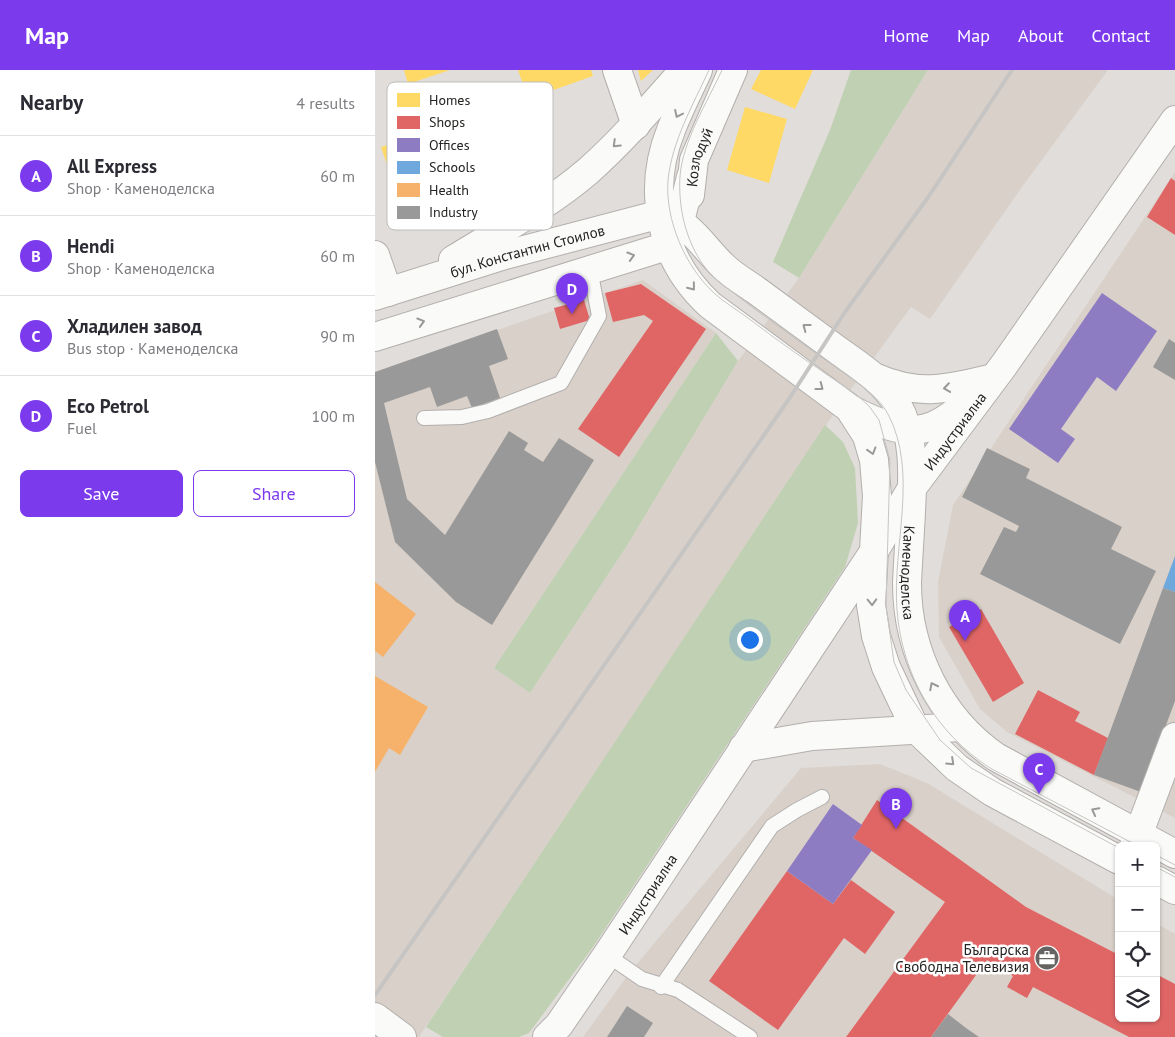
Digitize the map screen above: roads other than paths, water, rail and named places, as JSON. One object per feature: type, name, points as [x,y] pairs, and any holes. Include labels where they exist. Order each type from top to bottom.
[{"type":"main road","points":[[617,70],[636,125]]},
{"type":"main road","points":[[553,196],[585,173],[636,125],[684,70]]},
{"type":"main road","points":[[698,70],[671,130],[663,154],[659,176],[669,227],[683,276],[710,305],[849,408],[881,424],[908,431],[920,430],[935,425],[959,410],[994,377]]},
{"type":"main road","name":"Козлодуй","points":[[707,248],[700,234],[692,208],[691,176],[700,143],[733,70]]},
{"type":"main road","name":"Индустриална","points":[[547,1037],[559,1025],[607,955],[873,553],[912,488],[1171,136]]},
{"type":"main road","points":[[375,337],[590,269],[669,227],[691,176]]},
{"type":"main road","points":[[669,227],[696,235],[707,248]]},
{"type":"main road","name":"бул. Константин Стоилов","points":[[382,294],[505,255],[669,227]]},
{"type":"main road","points":[[422,280],[501,230]]},
{"type":"main road","name":"Каменоделска","points":[[707,248],[725,268],[874,376],[897,403],[908,431],[911,446],[912,488],[907,584],[910,619],[921,663],[942,703],[975,743],[996,757],[1136,840],[1175,854]]},
{"type":"main road","points":[[375,255],[382,294]]},
{"type":"main road","points":[[874,376],[891,384],[919,390],[948,389],[994,377]]},
{"type":"main road","points":[[849,408],[867,436],[875,460],[877,496],[871,604],[876,636],[885,667],[915,728],[957,768],[992,792],[1115,858]]},
{"type":"main road","points":[[743,748],[812,736],[915,728],[961,727]]},
{"type":"main road","points":[[1136,840],[1175,737]]},
{"type":"main road","points":[[1160,882],[1175,890]]},
{"type":"main road","points":[[375,1017],[402,1037]]},
{"type":"lane","points":[[424,418],[462,418],[487,411],[561,383],[599,316],[590,269]]},
{"type":"lane","points":[[661,987],[772,826],[822,797]]},
{"type":"lane","points":[[607,955],[642,979],[661,987],[678,990],[750,1037]]},
{"type":"tram line","points":[[709,70],[684,124],[670,166],[668,195],[674,226],[679,241],[694,270],[714,293],[788,348],[857,395],[869,406],[879,420],[890,460],[886,606],[894,662],[906,690],[940,740],[971,768],[1115,846]]},
{"type":"tram line","points":[[722,70],[691,135],[682,162],[680,200],[688,235],[704,266],[719,281],[776,325],[862,386],[877,399],[888,414],[897,437],[902,461],[902,510],[896,586],[900,634],[914,679],[925,700],[953,737],[970,754],[990,768],[1130,842]]},
{"type":"tram line","points":[[1160,857],[1175,865]]},
{"type":"tram line","points":[[1160,869],[1175,877]]},
{"type":"railway","points":[[375,995],[789,399],[845,312],[929,196],[1012,70]]},
{"type":"place","name":"Eco Petrol","points":[[572,314]]},
{"type":"place","name":"All Express","points":[[965,641]]},
{"type":"place","name":"Хладилен завод","points":[[1039,794]]},
{"type":"place","name":"Hendi","points":[[896,829]]},
{"type":"place","name":"Българска Свободна Телевизия","points":[[1047,958]]}]
